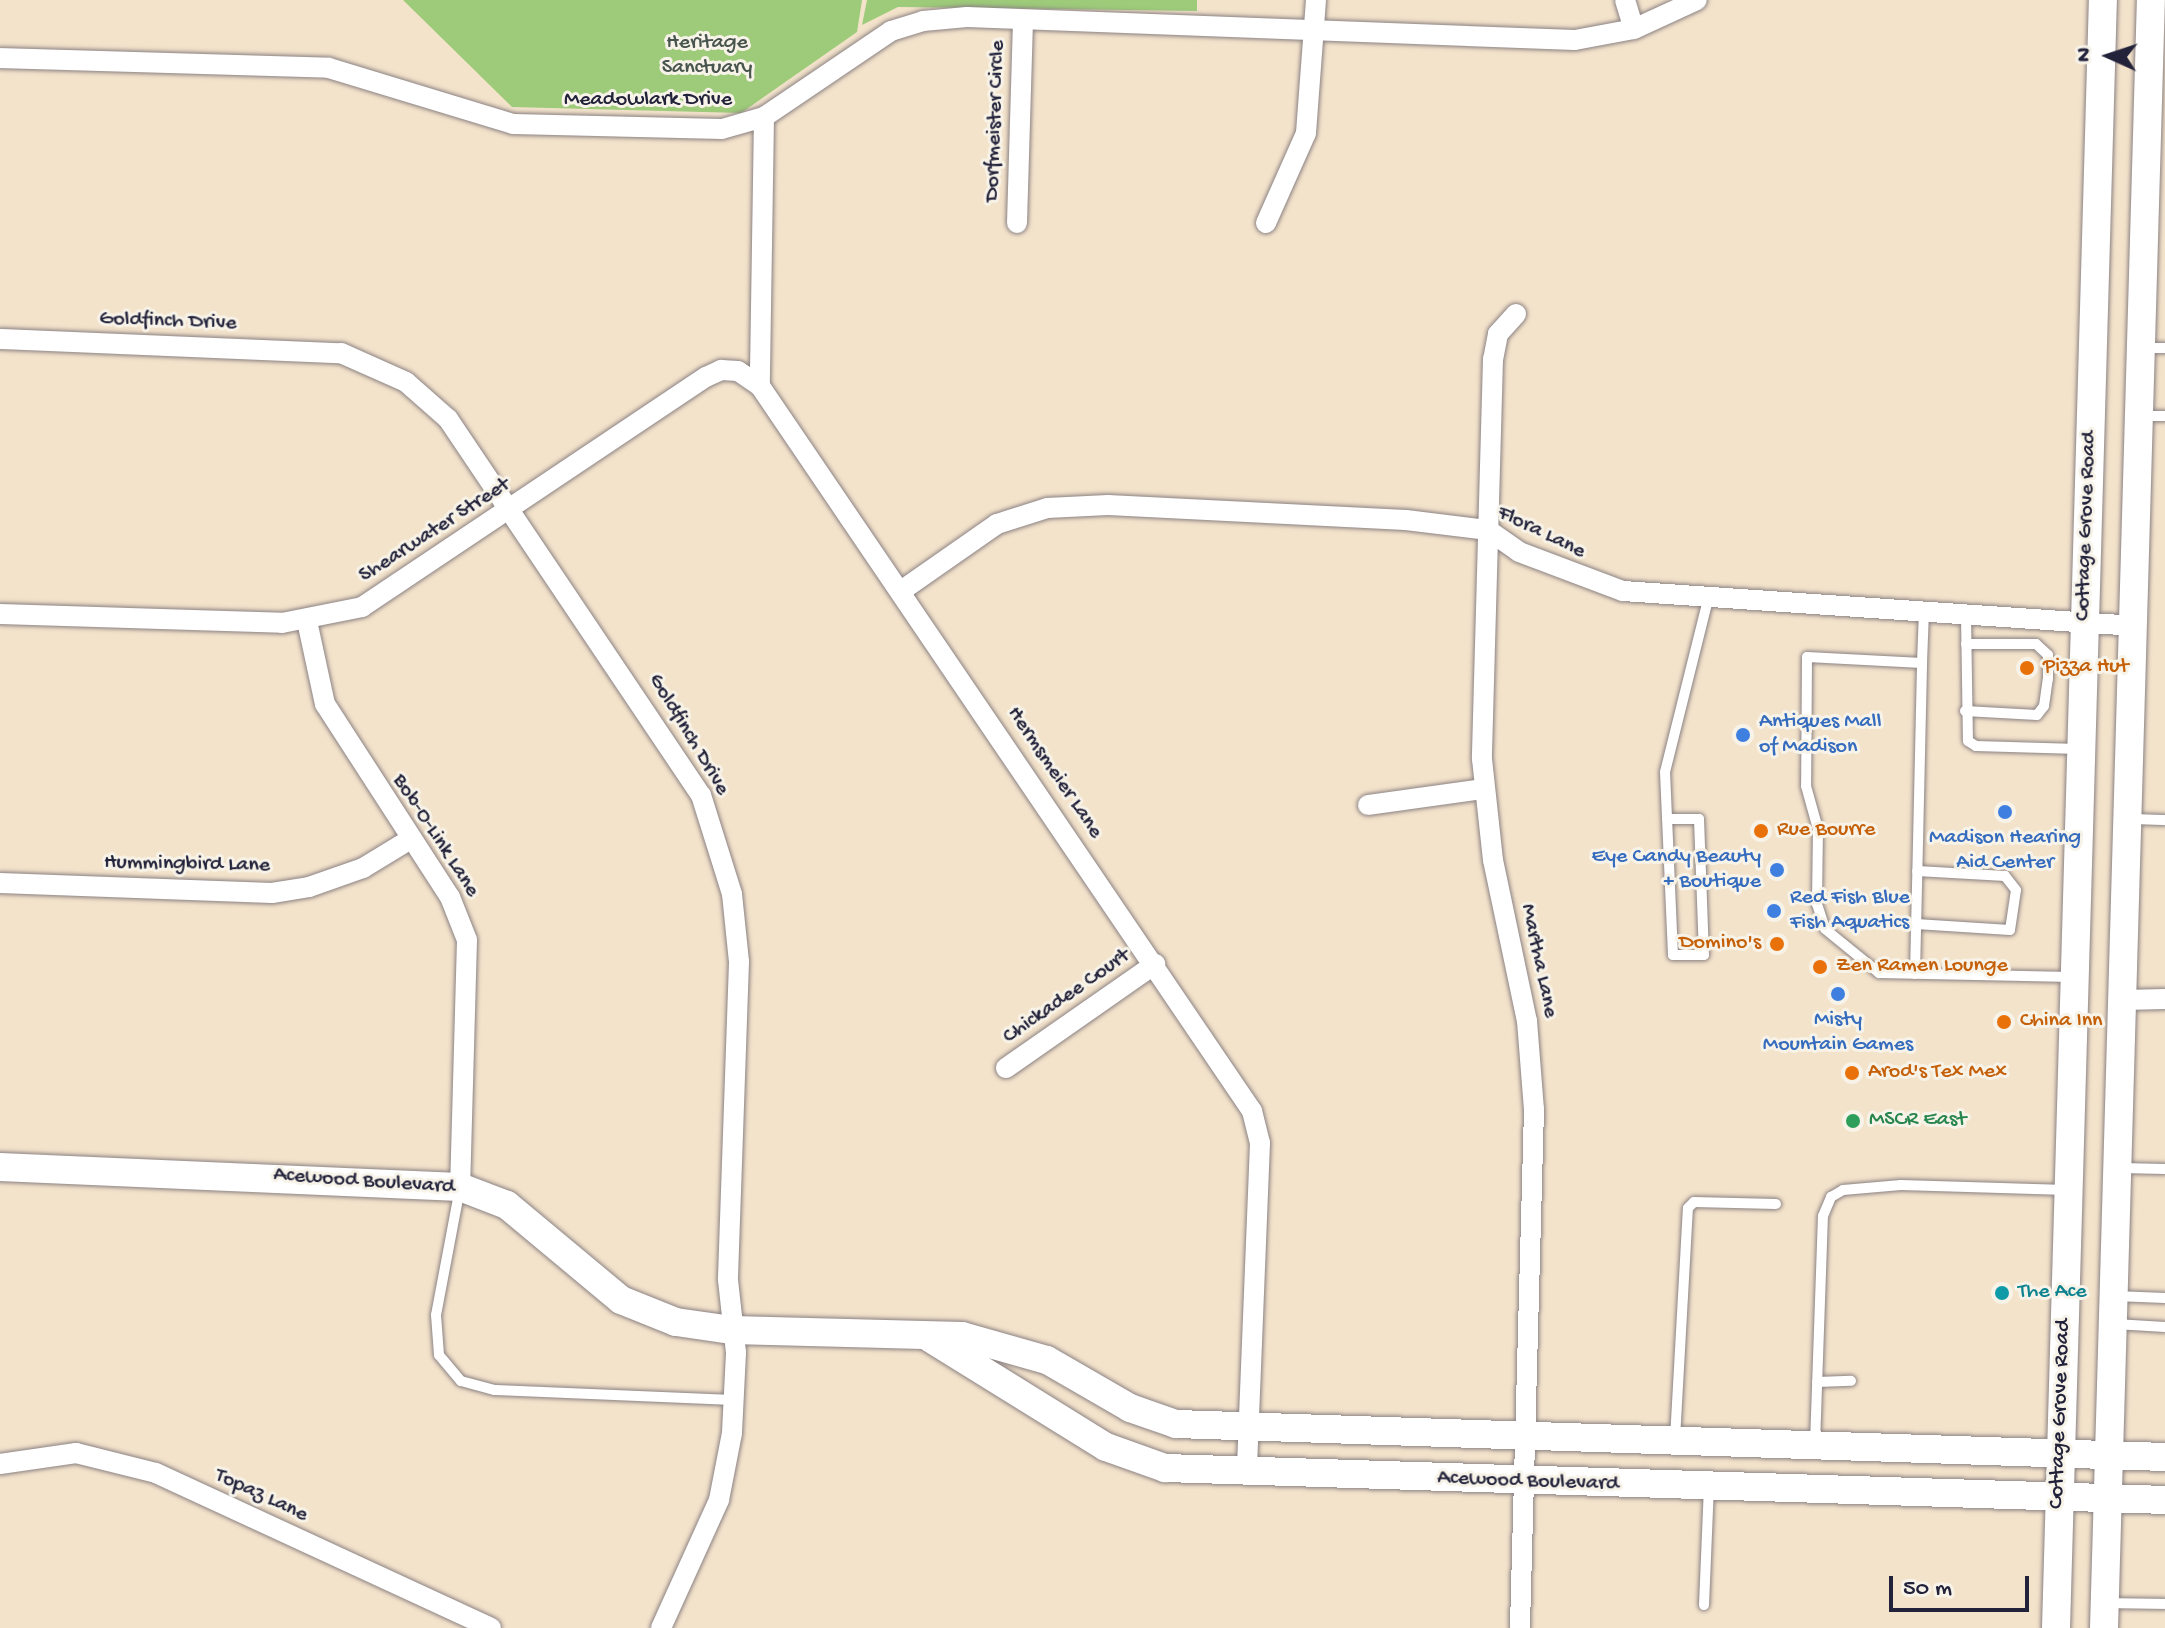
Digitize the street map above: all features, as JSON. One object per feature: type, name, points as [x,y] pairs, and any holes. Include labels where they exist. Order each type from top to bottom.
[{"type":"street","points":[[1266,223],[1306,133],[1316,0]]},
{"type":"street","points":[[1625,0],[1634,29]]},
{"type":"street","name":"Meadowlark Drive","points":[[0,58],[329,68],[513,124],[722,129],[764,117],[891,31],[967,17],[1575,40],[1634,29],[1697,0]]},
{"type":"street","name":"Cottage Grove Road","points":[[2056,1628],[2072,977],[2103,0]]},
{"type":"street","points":[[2105,1616],[2135,626],[2152,416],[2154,348],[2156,125],[2151,0]]},
{"type":"street","name":"Dorfmeister Circle","points":[[1017,223],[1023,20]]},
{"type":"street","points":[[760,386],[764,117]]},
{"type":"street","name":"Martha Lane","points":[[1516,314],[1498,334],[1493,359],[1483,789],[1510,954],[1527,1021],[1533,1094],[1528,1436],[1520,1628]]},
{"type":"street","name":"Goldfinch Drive","points":[[0,339],[341,353],[406,382],[448,419],[701,795],[722,852],[736,916],[739,962],[728,1280],[734,1400],[719,1500],[661,1628]]},
{"type":"street","name":"Shearwater Street","points":[[0,614],[307,621],[362,607],[512,510],[706,377],[730,370],[760,386]]},
{"type":"street","name":"Hermsmeier Lane","points":[[760,386],[1252,1111],[1260,1143],[1247,1472]]},
{"type":"street","name":"Flora Lane","points":[[901,591],[997,524],[1047,508],[1108,505],[1346,517],[1488,530],[1519,552],[1588,582],[1623,591],[2135,626]]},
{"type":"street","name":"Bob-O-Link Lane","points":[[307,621],[325,704],[409,840],[458,910],[467,940],[460,1187]]},
{"type":"street","points":[[1368,805],[1483,789]]},
{"type":"street","name":"Hummingbird Lane","points":[[0,883],[272,893],[309,887],[363,868],[409,840]]},
{"type":"street","name":"Chickadee Court","points":[[1006,1068],[1155,964]]},
{"type":"street","points":[[2123,1000],[2165,999]]},
{"type":"street","name":"Acewood Boulevard","points":[[0,1167],[460,1187],[507,1205],[621,1300],[676,1322],[732,1330],[977,1339],[1047,1360],[1155,1420],[1248,1428],[2165,1457]]},
{"type":"street","name":"Acewood Boulevard","points":[[925,1335],[1135,1459],[1165,1468],[1526,1483],[2165,1500]]},
{"type":"street","name":"Topaz Lane","points":[[0,1464],[76,1453],[156,1473],[491,1628]]},
{"type":"lane","points":[[1667,819],[1699,819],[1704,955],[1673,955],[1667,819],[1665,772],[1709,596]]},
{"type":"lane","points":[[1915,974],[1924,611]]},
{"type":"lane","points":[[1966,616],[1965,732],[1976,746],[2080,749]]},
{"type":"lane","points":[[1965,711],[2037,715],[2044,706],[2048,679],[2048,655],[2036,644],[1966,644]]},
{"type":"lane","points":[[1922,663],[1807,657],[1802,735],[1806,786],[1818,829],[1817,904],[1825,929],[1879,973],[2072,977]]},
{"type":"lane","points":[[2129,819],[2165,820]]},
{"type":"lane","points":[[1916,924],[2010,930],[2016,890],[2005,876],[1917,871]]},
{"type":"lane","points":[[2119,1168],[2165,1169]]},
{"type":"lane","points":[[1815,1446],[1823,1216],[1831,1197],[1843,1190],[1901,1185],[2067,1190]]},
{"type":"lane","points":[[460,1187],[436,1315],[439,1355],[461,1381],[495,1390],[734,1400]]},
{"type":"lane","points":[[1675,1440],[1688,1208],[1694,1202],[1776,1204]]},
{"type":"lane","points":[[2115,1296],[2165,1298]]},
{"type":"lane","points":[[2114,1324],[2165,1327]]},
{"type":"lane","points":[[1817,1382],[1851,1381]]},
{"type":"lane","points":[[1704,1605],[1709,1486]]},
{"type":"lane","points":[[2105,1616],[2165,1604]]},
{"type":"green space","name":"Heritage Sanctuary","points":[[403,0],[862,0],[857,32],[741,113],[512,107]]},
{"type":"green space","points":[[867,0],[1197,0],[1197,11],[898,7],[862,25]]},
{"type":"place","name":"Pizza Hut","points":[[2027,668]]},
{"type":"place","name":"Antiques Mall of Madison","points":[[1743,735]]},
{"type":"place","name":"Madison Hearing Aid Center","points":[[2005,812]]},
{"type":"place","name":"Rue Bourre","points":[[1761,831]]},
{"type":"place","name":"Eye Candy Beauty + Boutique","points":[[1777,870]]},
{"type":"place","name":"Red Fish Blue Fish Aquatics","points":[[1774,911]]},
{"type":"place","name":"Domino's","points":[[1777,944]]},
{"type":"place","name":"Zen Ramen Lounge","points":[[1820,967]]},
{"type":"place","name":"Misty Mountain Games","points":[[1838,994]]},
{"type":"place","name":"China Inn","points":[[2004,1022]]},
{"type":"place","name":"Arod's Tex Mex","points":[[1852,1073]]},
{"type":"place","name":"MSCR East","points":[[1853,1121]]},
{"type":"place","name":"The Ace","points":[[2002,1293]]}]
